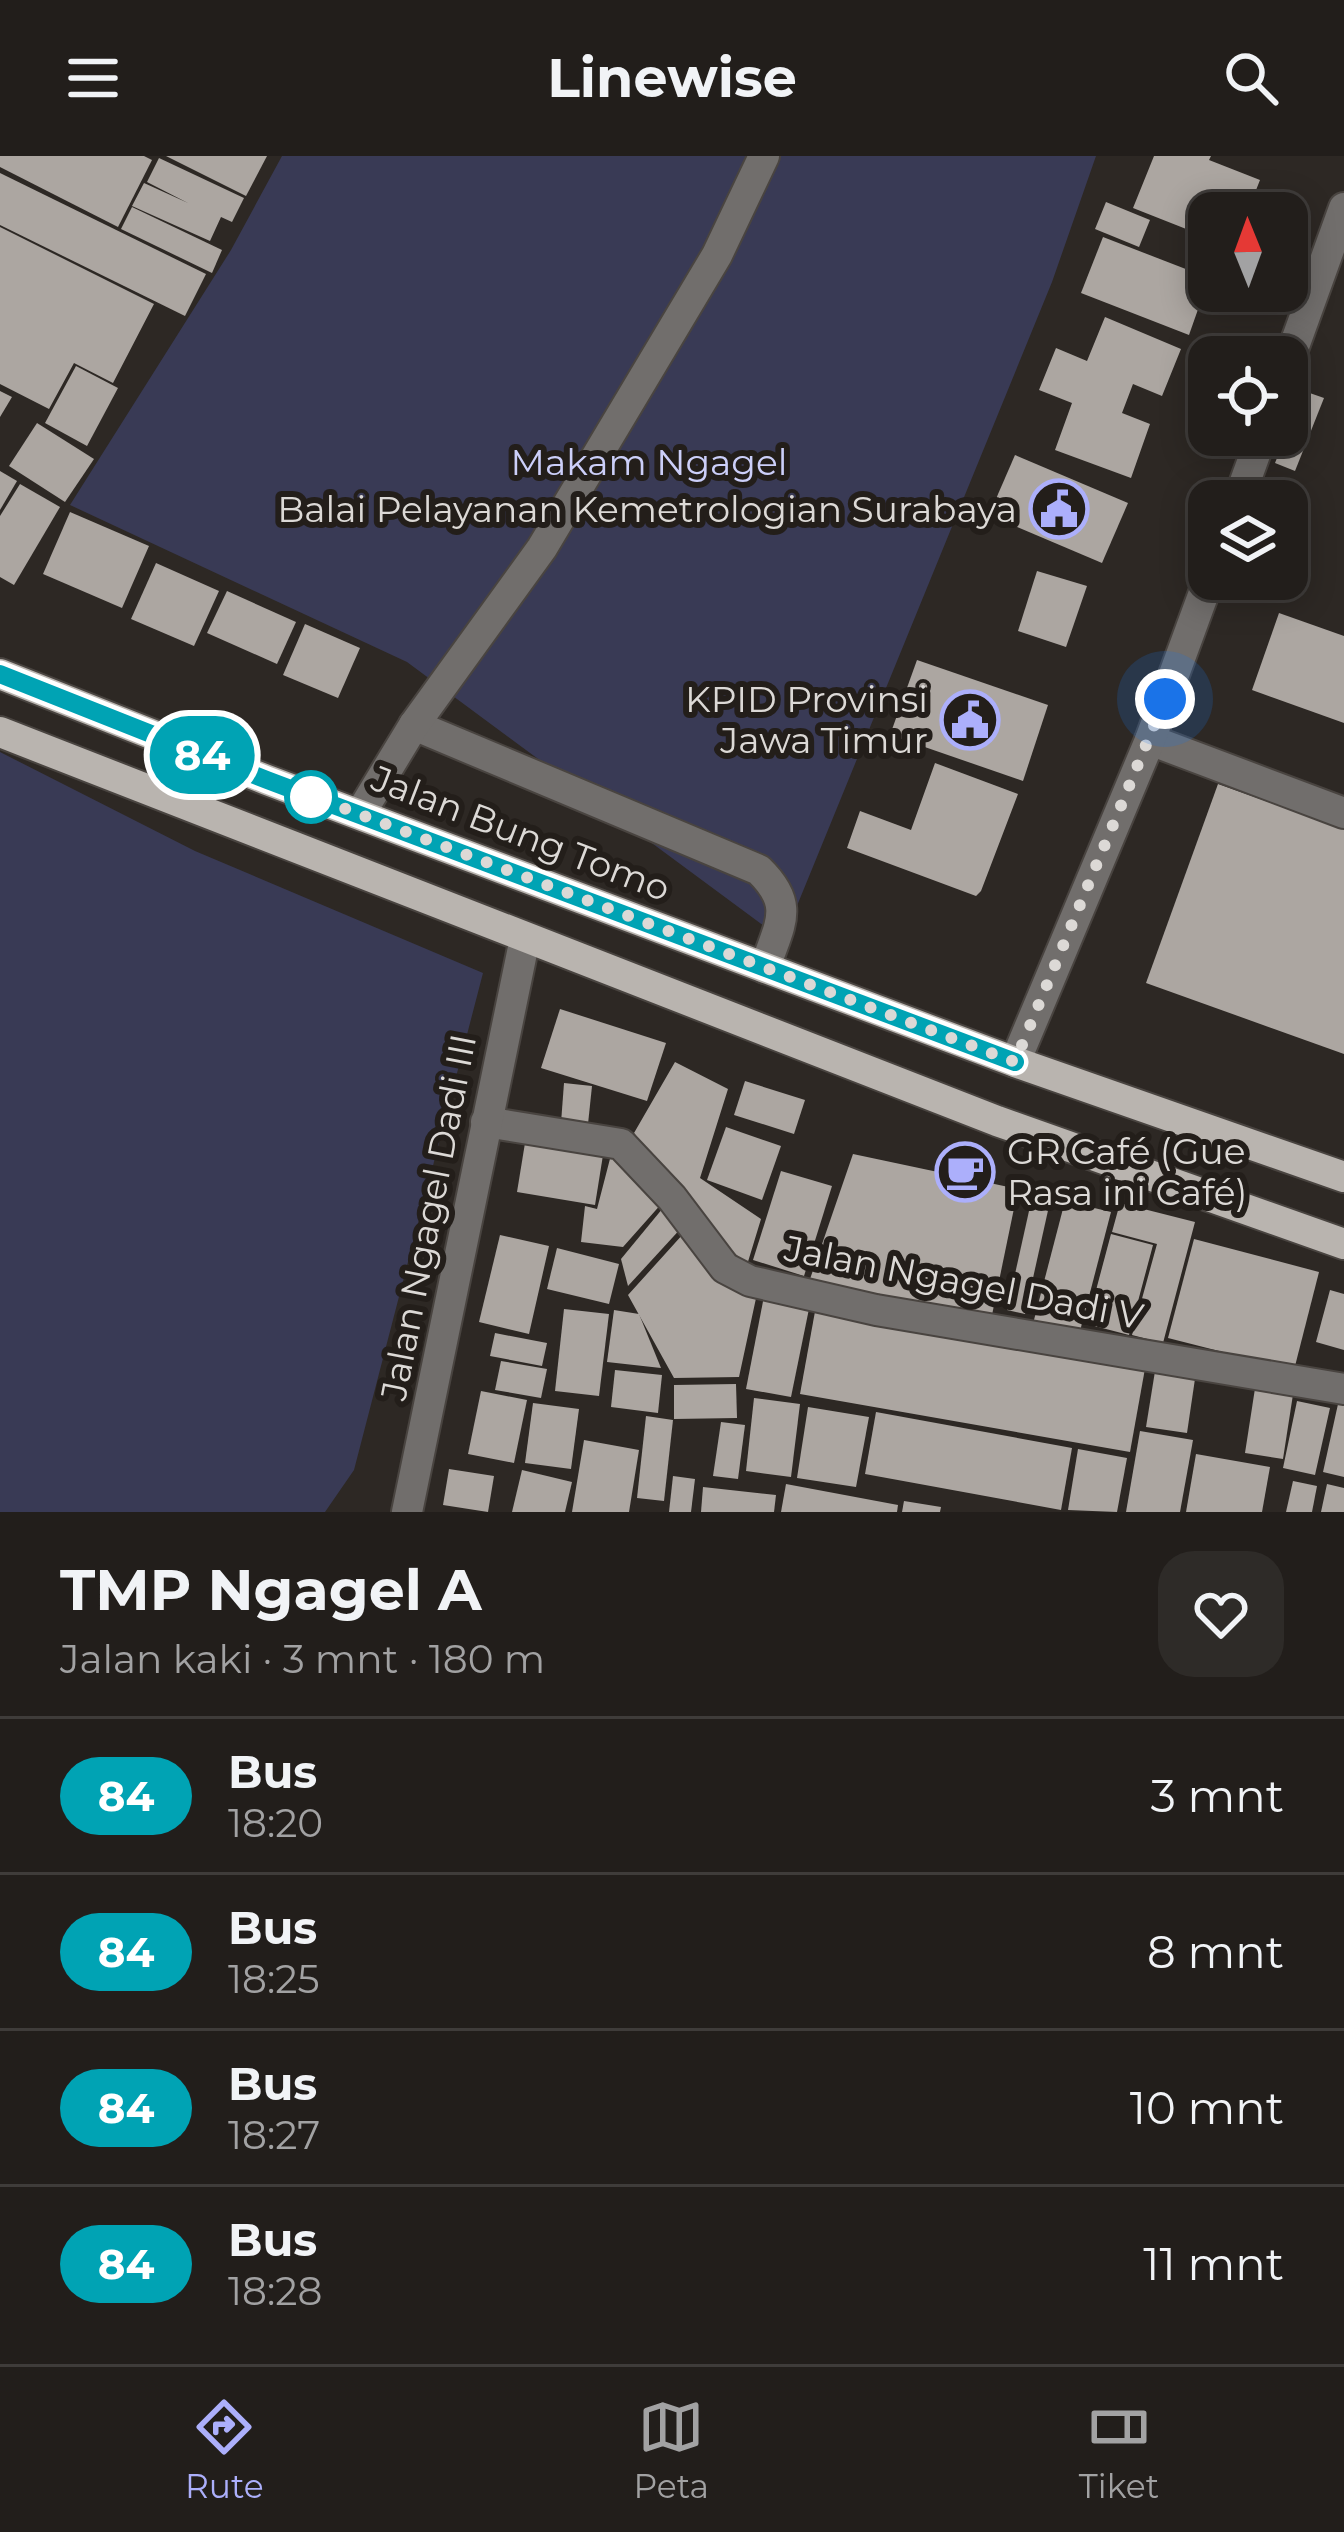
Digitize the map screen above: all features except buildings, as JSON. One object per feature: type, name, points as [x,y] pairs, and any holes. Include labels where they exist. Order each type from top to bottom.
[{"type":"main road","name":"Jalan Bung Tomo","points":[[0,674],[1015,1062],[1344,1177]]},
{"type":"main road","points":[[0,732],[997,1121],[1344,1244]]},
{"type":"street","points":[[360,814],[414,725],[542,548],[717,255],[764,156]]},
{"type":"street","points":[[1298,336],[1344,208]]},
{"type":"street","points":[[1015,1062],[1150,740],[1201,600]]},
{"type":"street","points":[[414,725],[759,870],[779,890],[782,913],[765,968]]},
{"type":"street","points":[[1150,740],[1344,813]]},
{"type":"street","name":"Jalan Ngagel Dadi III","points":[[407,1512],[525,938]]},
{"type":"street","name":"Jalan Ngagel Dadi V","points":[[486,1122],[622,1144],[672,1198],[725,1268],[739,1278],[876,1310],[1344,1389]]},
{"type":"green space","name":"Makam Ngagel","points":[[282,156],[1096,156],[1052,282],[783,940],[407,662],[70,505],[231,250]]},
{"type":"green space","points":[[0,752],[195,851],[483,973],[354,1470],[325,1512],[0,1512]]},
{"type":"bus line","name":"84","points":[[0,674],[267,780],[1015,1062]]},
{"type":"place","name":"Balai Pelayanan Kemetrologian Surabaya","points":[[1059,509]]},
{"type":"place","name":"KPID Provinsi Jawa Timur","points":[[970,720]]},
{"type":"place","name":"GR Café (Gue Rasa ini Café)","points":[[965,1172]]},
{"type":"route","points":[[311,797],[298,791],[1015,1062],[1165,699]]}]
